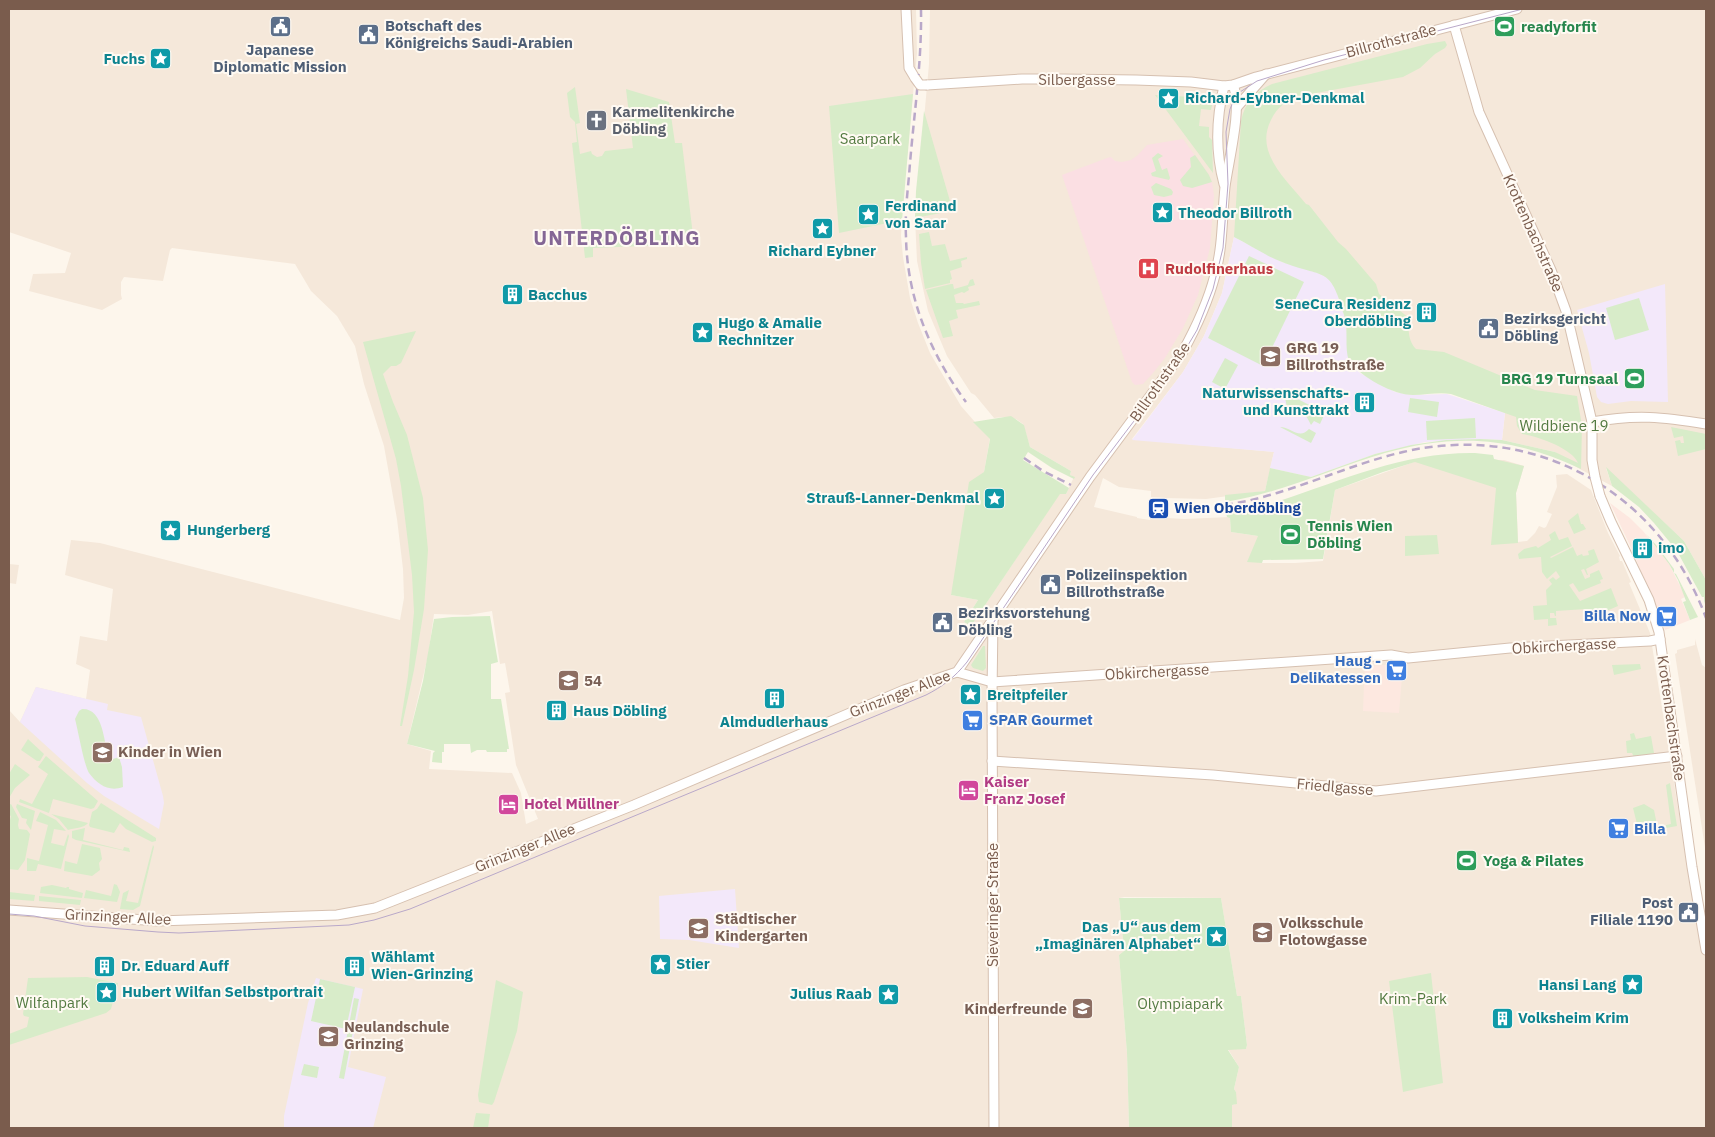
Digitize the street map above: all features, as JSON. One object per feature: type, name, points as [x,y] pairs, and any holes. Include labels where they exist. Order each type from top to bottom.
[{"type":"main road","name":"Silbergasse","points":[[906,9],[909,68],[921,83],[1062,79],[1177,82],[1229,86]]},
{"type":"main road","name":"Billrothstraße","points":[[1225,188],[1221,173],[1217,136],[1218,112],[1229,86],[1266,74],[1517,9]]},
{"type":"main road","name":"Krottenbachstraße","points":[[1454,25],[1479,112],[1558,288],[1568,320],[1592,422],[1592,460],[1600,496],[1649,600],[1660,639],[1696,893],[1706,950]]},
{"type":"main road","points":[[1237,107],[1266,74]]},
{"type":"main road","name":"Billrothstraße","points":[[993,620],[1090,477],[1182,352],[1209,296],[1218,264],[1224,220],[1225,188],[1237,107],[1237,95],[1229,86]]},
{"type":"main road","points":[[1592,422],[1626,416],[1655,417],[1706,424]]},
{"type":"main road","points":[[992,682],[993,620]]},
{"type":"main road","name":"Grinzinger Allee","points":[[9,910],[158,921],[337,915],[375,908],[634,805],[904,690],[957,672],[993,620]]},
{"type":"main road","name":"Obkirchergasse","points":[[957,672],[992,682],[1391,655],[1408,658],[1510,648],[1660,639]]},
{"type":"main road","name":"Sieveringer Straße","points":[[992,682],[994,1128]]},
{"type":"main road","name":"Friedlgasse","points":[[992,761],[1213,775],[1376,791],[1677,756]]},
{"type":"shaded area","points":[[9,9],[916,9],[917,53],[901,236],[910,298],[930,353],[961,406],[990,438],[984,472],[951,595],[978,600],[964,622],[971,626],[1060,493],[1066,494],[1074,477],[1070,475],[1071,471],[1030,447],[1023,424],[1016,419],[994,418],[975,395],[971,393],[947,356],[928,311],[917,261],[915,218],[929,64],[930,9],[1706,9],[1706,580],[1684,541],[1606,468],[1612,486],[1578,468],[1555,452],[1502,440],[1505,413],[1458,396],[1314,271],[1301,268],[1234,237],[1222,293],[1204,336],[1183,372],[1132,439],[1274,452],[1265,491],[1206,499],[1151,497],[1151,491],[1119,487],[1103,478],[1094,507],[1150,520],[1151,517],[1184,519],[1230,517],[1231,532],[1258,536],[1261,563],[1295,563],[1323,561],[1335,490],[1414,462],[1430,459],[1504,460],[1524,466],[1516,493],[1518,542],[1527,541],[1539,526],[1546,527],[1552,514],[1547,512],[1557,487],[1556,475],[1567,474],[1591,490],[1608,533],[1620,556],[1620,561],[1622,561],[1631,582],[1629,583],[1650,633],[1700,945],[1706,944],[1706,1128],[1232,1128],[1232,1105],[1236,1104],[1236,1092],[1234,1089],[1239,1067],[1228,1049],[1246,1049],[1247,1045],[1241,996],[1237,996],[1221,898],[1124,897],[1119,898],[1124,951],[1119,955],[1127,1053],[1129,1128],[9,1128],[9,710],[20,722],[36,687],[86,699],[90,670],[76,664],[80,636],[107,641],[113,589],[65,575],[71,540],[100,543],[400,620],[404,598],[403,569],[397,519],[384,446],[364,384],[355,346],[337,316],[311,291],[295,264],[172,248],[163,281],[124,277],[121,282],[122,299],[102,310],[29,291],[33,274],[65,273],[71,253],[9,232]],"holes":[[[492,611],[500,664],[505,663],[510,692],[505,693],[516,765],[538,819],[526,824],[521,793],[512,773],[429,769],[431,751],[407,744],[428,656],[434,614],[468,615]]]},
{"type":"shaded area","name":"Rudolfinerhaus","points":[[1183,139],[1212,182],[1214,196],[1210,248],[1198,295],[1183,328],[1165,358],[1153,373],[1143,384],[1135,385],[1132,382],[1062,175],[1111,157],[1115,161],[1131,160],[1147,145]]},
{"type":"shaded area","name":"GRG 19 Billrothstraße","points":[[1234,237],[1282,262],[1314,271],[1328,278],[1335,287],[1346,321],[1349,361],[1360,373],[1395,392],[1412,395],[1447,394],[1505,413],[1502,440],[1480,439],[1425,442],[1375,454],[1311,477],[1270,468],[1274,452],[1132,440],[1183,372],[1204,336],[1222,293]]},
{"type":"shaded area","points":[[1665,284],[1668,402],[1631,401],[1608,404],[1601,402],[1597,397],[1589,353],[1577,310]]},
{"type":"shaded area","points":[[1610,503],[1630,518],[1643,531],[1669,564],[1685,597],[1681,599],[1690,620],[1665,630],[1633,552]]},
{"type":"shaded area","points":[[9,564],[19,565],[16,584],[9,583]]},
{"type":"shaded area","points":[[1695,639],[1702,665],[1706,668],[1706,854],[1675,654],[1677,650],[1695,645]]},
{"type":"shaded area","points":[[1403,664],[1399,713],[1363,711],[1364,685],[1362,681],[1364,680],[1365,666]]},
{"type":"shaded area","name":"Kinder in Wien","points":[[36,687],[108,704],[107,710],[141,717],[163,796],[164,803],[159,829],[104,796],[87,783],[20,722]]},
{"type":"shaded area","name":"Städtischer Kindergarten","points":[[735,889],[739,948],[689,940],[660,939],[659,896]]},
{"type":"shaded area","name":"Neulandschule Grinzing","points":[[316,978],[363,989],[348,1067],[386,1077],[373,1128],[284,1128],[284,1116],[308,1003]]},
{"type":"green space","name":"Wildbiene 19","points":[[1445,41],[1447,45],[1445,48],[1435,54],[1420,68],[1403,77],[1300,96],[1287,102],[1273,115],[1267,132],[1267,144],[1270,155],[1282,176],[1376,284],[1379,294],[1409,318],[1410,339],[1416,349],[1444,352],[1535,390],[1577,396],[1582,426],[1581,469],[1532,450],[1508,445],[1461,441],[1436,443],[1385,453],[1286,487],[1225,502],[1225,495],[1265,491],[1270,468],[1311,477],[1375,454],[1411,445],[1446,440],[1502,440],[1555,452],[1578,463],[1575,458],[1562,448],[1545,440],[1522,434],[1517,426],[1516,417],[1451,394],[1405,394],[1396,392],[1369,379],[1349,361],[1345,321],[1339,299],[1329,280],[1324,276],[1276,260],[1234,237],[1241,121],[1245,108],[1256,94],[1272,84]]},
{"type":"green space","points":[[575,87],[580,123],[576,124],[580,154],[591,151],[597,157],[602,156],[605,151],[633,148],[626,89],[669,102],[675,143],[682,143],[694,244],[593,248],[593,257],[585,258],[572,143],[577,142],[575,122],[570,117],[567,93]]},
{"type":"green space","name":"Saarpark","points":[[913,94],[902,220],[839,233],[829,106]]},
{"type":"green space","points":[[1155,95],[1211,98],[1213,100],[1211,110],[1201,109],[1199,126],[1209,127],[1209,137],[1212,140],[1213,173]]},
{"type":"green space","name":"Saarpark","points":[[924,111],[952,208],[951,211],[915,218],[916,191]]},
{"type":"green space","points":[[1158,153],[1163,156],[1158,159],[1162,170],[1167,168],[1169,180],[1152,176],[1151,173],[1156,171],[1152,158]]},
{"type":"green space","points":[[1195,155],[1212,182],[1192,188],[1183,186],[1180,180],[1191,167],[1190,158]]},
{"type":"green space","points":[[1156,183],[1171,189],[1172,195],[1164,197],[1154,195],[1151,187]]},
{"type":"green space","points":[[929,232],[932,246],[945,244],[950,261],[967,257],[967,259],[961,261],[962,267],[950,271],[952,279],[950,283],[925,289],[919,234]]},
{"type":"green space","points":[[1249,256],[1304,282],[1263,366],[1208,338]]},
{"type":"green space","points":[[973,279],[975,285],[968,287],[969,290],[964,293],[954,295],[956,303],[964,304],[979,301],[980,305],[956,310],[958,318],[949,321],[953,336],[943,338],[926,290],[951,284],[953,284],[954,289],[968,285],[970,280]]},
{"type":"green space","points":[[1639,298],[1649,330],[1615,340],[1606,308]]},
{"type":"green space","points":[[416,331],[401,363],[391,366],[383,374],[407,435],[423,498],[428,550],[424,609],[414,670],[402,726],[400,726],[408,676],[414,612],[412,575],[396,459],[363,342]]},
{"type":"green space","points":[[1225,358],[1238,365],[1225,389],[1212,382]]},
{"type":"green space","points":[[1284,392],[1325,413],[1320,424],[1314,421],[1311,425],[1302,412],[1296,408],[1287,408]]},
{"type":"green space","points":[[1410,398],[1439,402],[1437,417],[1408,412]]},
{"type":"green space","points":[[1011,416],[1024,425],[1030,447],[1071,471],[1070,475],[1075,477],[1074,479],[1052,468],[1028,452],[1023,460],[1069,488],[1066,494],[1060,494],[971,626],[964,622],[978,600],[951,595],[969,482],[984,472],[990,439],[973,422]]},
{"type":"green space","points":[[1475,418],[1476,438],[1427,440],[1426,421]]},
{"type":"green space","points":[[1280,427],[1298,433],[1309,429],[1316,433],[1311,443]]},
{"type":"green space","points":[[1671,427],[1706,434],[1706,449],[1678,456],[1675,441],[1680,440],[1681,443],[1684,443],[1683,436],[1674,438]]},
{"type":"green space","points":[[1475,453],[1493,455],[1494,459],[1524,466],[1516,493],[1518,543],[1491,545],[1496,488],[1415,462],[1335,490],[1323,559],[1263,560],[1262,563],[1247,562],[1258,536],[1231,532],[1230,518],[1227,517],[1226,512],[1277,504],[1279,501],[1399,462],[1449,454]]},
{"type":"green space","points":[[1606,467],[1684,541],[1706,580],[1706,607],[1704,597],[1702,597],[1677,551],[1639,507],[1612,486]]},
{"type":"green space","points":[[1578,513],[1581,524],[1586,529],[1574,534],[1568,521]]},
{"type":"green space","points":[[1555,531],[1559,540],[1568,537],[1572,546],[1551,558],[1573,547],[1577,556],[1582,554],[1583,556],[1589,555],[1588,551],[1594,549],[1599,562],[1586,569],[1588,575],[1584,569],[1581,570],[1585,579],[1590,577],[1590,574],[1599,570],[1603,579],[1600,580],[1601,583],[1579,592],[1573,583],[1569,585],[1580,601],[1611,588],[1618,606],[1597,615],[1597,622],[1586,623],[1586,609],[1556,611],[1556,616],[1554,613],[1550,613],[1550,618],[1556,618],[1557,625],[1548,626],[1548,619],[1534,620],[1533,606],[1547,605],[1546,590],[1552,584],[1549,580],[1553,577],[1556,580],[1560,577],[1556,571],[1547,579],[1542,572],[1541,557],[1519,559],[1518,554],[1524,549],[1536,546],[1538,548],[1551,540],[1549,535]]},
{"type":"green space","points":[[1646,534],[1674,569],[1674,573],[1669,564]]},
{"type":"green space","points":[[1437,535],[1439,554],[1405,556],[1405,536]]},
{"type":"green space","points":[[1674,573],[1698,617],[1690,620],[1683,602],[1686,601]]},
{"type":"green space","points":[[490,616],[498,662],[491,664],[491,699],[501,699],[509,749],[507,749],[507,752],[477,750],[471,753],[470,744],[444,744],[442,763],[432,762],[435,751],[407,744],[423,681],[434,619]]},
{"type":"green space","points":[[983,646],[985,646],[986,668],[983,671],[973,668],[971,665]]},
{"type":"green space","points":[[1640,664],[1641,669],[1614,675],[1612,665]]},
{"type":"green space","points":[[82,709],[89,710],[98,719],[104,734],[108,756],[111,755],[113,759],[119,757],[122,767],[123,787],[108,788],[96,781],[89,773],[75,719]]},
{"type":"green space","points":[[1634,733],[1636,739],[1651,736],[1654,753],[1634,757],[1632,753],[1627,753],[1626,741],[1631,740],[1630,734]]},
{"type":"green space","points":[[28,739],[44,754],[40,761],[37,761],[21,750]]},
{"type":"green space","points":[[46,756],[98,801],[94,808],[91,809],[53,799],[49,813],[19,802],[20,799],[32,804],[48,774],[38,767]]},
{"type":"green space","points":[[15,764],[30,775],[15,788],[9,798],[9,774]]},
{"type":"green space","points":[[1670,783],[1677,826],[1666,828],[1666,825],[1671,824],[1666,785]]},
{"type":"green space","points":[[101,803],[156,838],[156,841],[152,842],[126,829],[120,823],[114,833],[90,827],[92,812]]},
{"type":"green space","points":[[11,804],[19,819],[19,829],[27,830],[30,834],[25,860],[18,870],[9,869],[9,824],[11,816],[9,815],[9,805]]},
{"type":"green space","points":[[17,804],[35,811],[31,830],[26,823],[27,819],[22,818],[16,807]]},
{"type":"green space","points":[[1644,804],[1654,810],[1658,830],[1648,832],[1645,822],[1637,824],[1633,808]]},
{"type":"green space","points":[[40,812],[56,820],[66,831],[54,829],[51,843],[64,846],[68,834],[69,836],[61,869],[38,864],[36,871],[27,871],[27,858],[39,861],[48,825],[36,821]]},
{"type":"green space","points":[[51,814],[88,823],[68,830],[59,819]]},
{"type":"green space","points":[[85,828],[83,840],[123,850],[124,847],[129,848],[130,852],[72,838],[72,831]]},
{"type":"green space","points":[[82,844],[100,848],[102,859],[99,863],[100,870],[92,876],[64,871],[65,861],[77,864]]},
{"type":"green space","points":[[153,845],[140,906],[133,910],[120,909],[123,893],[129,890],[126,901],[138,903]]},
{"type":"green space","points":[[114,884],[117,885],[120,892],[117,902],[84,898],[86,890],[111,896]]},
{"type":"green space","points":[[52,885],[69,887],[69,889],[83,893],[82,898],[40,893],[41,887]]},
{"type":"green space","points":[[9,892],[35,895],[34,901],[9,899]]},
{"type":"green space","points":[[39,896],[81,900],[80,905],[39,901]]},
{"type":"green space","name":"Olympiapark","points":[[1119,898],[1221,898],[1237,996],[1241,996],[1247,1045],[1246,1049],[1228,1050],[1239,1067],[1234,1089],[1237,1104],[1232,1105],[1232,1128],[1129,1128],[1127,1053],[1119,955],[1124,951]]},
{"type":"green space","name":"Krim-Park","points":[[1431,973],[1443,1083],[1403,1092],[1389,981]]},
{"type":"green space","name":"Wilfanpark","points":[[87,977],[118,983],[111,1009],[106,1013],[9,1045],[9,1034],[27,1027],[29,1017],[23,1014],[28,978]]},
{"type":"green space","points":[[320,979],[355,987],[346,1029],[311,1021]]},
{"type":"green space","points":[[496,980],[523,992],[517,1031],[492,1105],[479,1102],[478,1095]]},
{"type":"green space","points":[[354,998],[359,999],[344,1079],[339,1078]]},
{"type":"green space","points":[[304,1064],[319,1067],[317,1078],[301,1075]]},
{"type":"green space","points":[[476,1113],[490,1114],[488,1128],[473,1128]]},
{"type":"tram line","points":[[9,914],[34,916],[85,926],[179,933],[349,925],[374,920],[410,909],[937,689],[953,677],[967,662],[1093,475],[1175,367],[1197,330],[1213,289],[1223,248],[1228,184],[1226,132],[1230,109],[1240,92],[1257,81],[1324,60],[1523,9]]},
{"type":"railway","points":[[921,9],[919,72],[906,206],[907,260],[916,303],[931,344],[966,402]]},
{"type":"railway","points":[[1225,505],[1271,495],[1403,452],[1452,445],[1500,447],[1545,458],[1587,476],[1625,502],[1658,535],[1685,573],[1706,618]]},
{"type":"railway","points":[[1024,458],[1043,471],[1071,485]]},
{"type":"place","name":"Japanese Diplomatic Mission","points":[[280,27]]},
{"type":"place","name":"readyforfit","points":[[1505,27]]},
{"type":"place","name":"Botschaft des Königreichs Saudi-Arabien","points":[[369,35]]},
{"type":"place","name":"Fuchs","points":[[161,59]]},
{"type":"place","name":"Richard-Eybner-Denkmal","points":[[1169,98]]},
{"type":"place","name":"Karmelitenkirche Döbling","points":[[596,121]]},
{"type":"place","name":"Theodor Billroth","points":[[1162,213]]},
{"type":"place","name":"Ferdinand von Saar","points":[[869,215]]},
{"type":"place","name":"Richard Eybner","points":[[822,228]]},
{"type":"place","name":"Rudolfinerhaus","points":[[1149,269]]},
{"type":"place","name":"Bacchus","points":[[512,295]]},
{"type":"place","name":"SeneCura Residenz Oberdöbling","points":[[1427,313]]},
{"type":"place","name":"Bezirksgericht Döbling","points":[[1488,328]]},
{"type":"place","name":"Hugo & Amalie Rechnitzer","points":[[702,332]]},
{"type":"place","name":"GRG 19 Billrothstraße","points":[[1270,357]]},
{"type":"place","name":"BRG 19 Turnsaal","points":[[1634,379]]},
{"type":"place","name":"Naturwissenschafts- und Kunsttrakt","points":[[1365,402]]},
{"type":"place","name":"Strauß-Lanner-Denkmal","points":[[995,498]]},
{"type":"place","name":"Wien Oberdöbling","points":[[1158,508]]},
{"type":"place","name":"Hungerberg","points":[[171,530]]},
{"type":"place","name":"Tennis Wien Döbling","points":[[1291,535]]},
{"type":"place","name":"imo","points":[[1642,548]]},
{"type":"place","name":"Polizeiinspektion Billrothstraße","points":[[1050,584]]},
{"type":"place","name":"Billa Now","points":[[1667,616]]},
{"type":"place","name":"Bezirksvorstehung Döbling","points":[[942,622]]},
{"type":"place","name":"Haug - Delikatessen","points":[[1397,670]]},
{"type":"place","name":"54","points":[[568,681]]},
{"type":"place","name":"Breitpfeiler","points":[[971,695]]},
{"type":"place","name":"Almdudlerhaus","points":[[774,699]]},
{"type":"place","name":"Haus Döbling","points":[[557,711]]},
{"type":"place","name":"SPAR Gourmet","points":[[973,720]]},
{"type":"place","name":"Kinder in Wien","points":[[102,752]]},
{"type":"place","name":"Kaiser Franz Josef","points":[[968,791]]},
{"type":"place","name":"Hotel Müllner","points":[[508,804]]},
{"type":"place","name":"Billa","points":[[1618,829]]},
{"type":"place","name":"Yoga & Pilates","points":[[1467,861]]},
{"type":"place","name":"Post Filiale 1190","points":[[1689,912]]},
{"type":"place","name":"Städtischer Kindergarten","points":[[699,928]]},
{"type":"place","name":"Volksschule Flotowgasse","points":[[1263,932]]},
{"type":"place","name":"Das „U“ aus dem „Imaginären Alphabet“","points":[[1217,936]]},
{"type":"place","name":"Stier","points":[[660,964]]},
{"type":"place","name":"Dr. Eduard Auff","points":[[105,966]]},
{"type":"place","name":"Wählamt Wien-Grinzing","points":[[355,966]]},
{"type":"place","name":"Hansi Lang","points":[[1632,985]]},
{"type":"place","name":"Hubert Wilfan Selbstportrait","points":[[106,992]]},
{"type":"place","name":"Julius Raab","points":[[888,994]]},
{"type":"place","name":"Kinderfreunde","points":[[1083,1009]]},
{"type":"place","name":"Volksheim Krim","points":[[1502,1018]]},
{"type":"place","name":"Neulandschule Grinzing","points":[[328,1036]]},
{"type":"district","name":"UNTERDÖBLING","points":[[617,238]]}]
